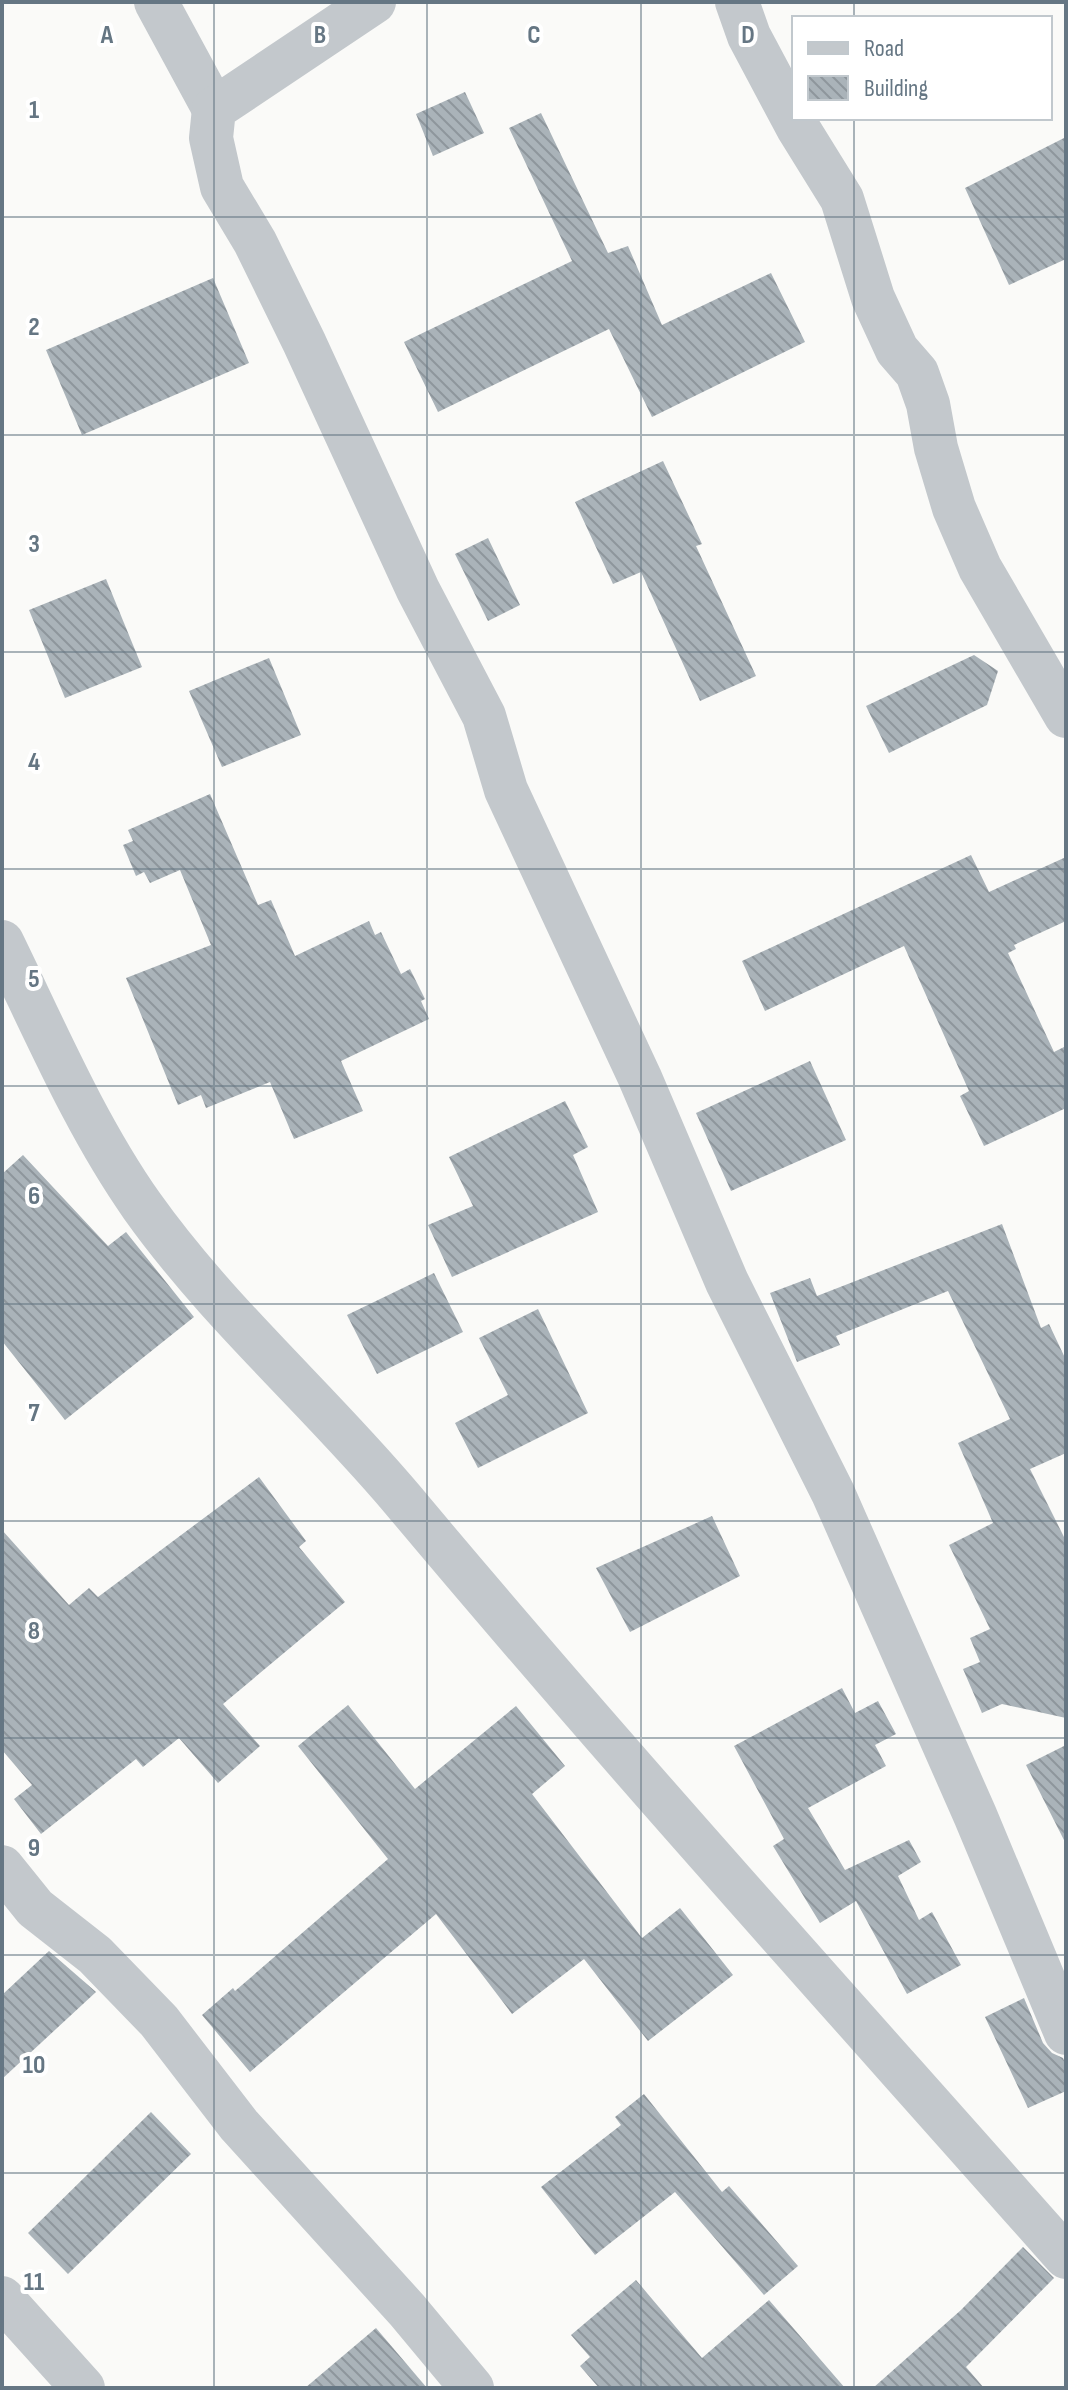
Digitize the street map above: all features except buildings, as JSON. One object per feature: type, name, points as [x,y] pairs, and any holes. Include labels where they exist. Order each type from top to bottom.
[{"type":"street","points":[[156,2],[214,109],[211,138],[222,187],[255,242],[418,590],[484,716],[506,790],[640,1078],[727,1282],[833,1493],[975,1815],[1066,2033]]},
{"type":"street","points":[[214,109],[374,2]]},
{"type":"street","points":[[737,2],[749,36],[792,117]]},
{"type":"street","points":[[794,120],[842,199],[873,298],[897,350],[917,373],[954,508],[980,568],[1066,716]]},
{"type":"street","points":[[2,942],[82,1105],[140,1203],[188,1266],[378,1470],[663,1801],[1066,2257]]},
{"type":"street","points":[[2,1867],[35,1908],[95,1955],[159,2021],[239,2125],[407,2310],[472,2388]]},
{"type":"street","points":[[5,2305],[83,2388]]}]
